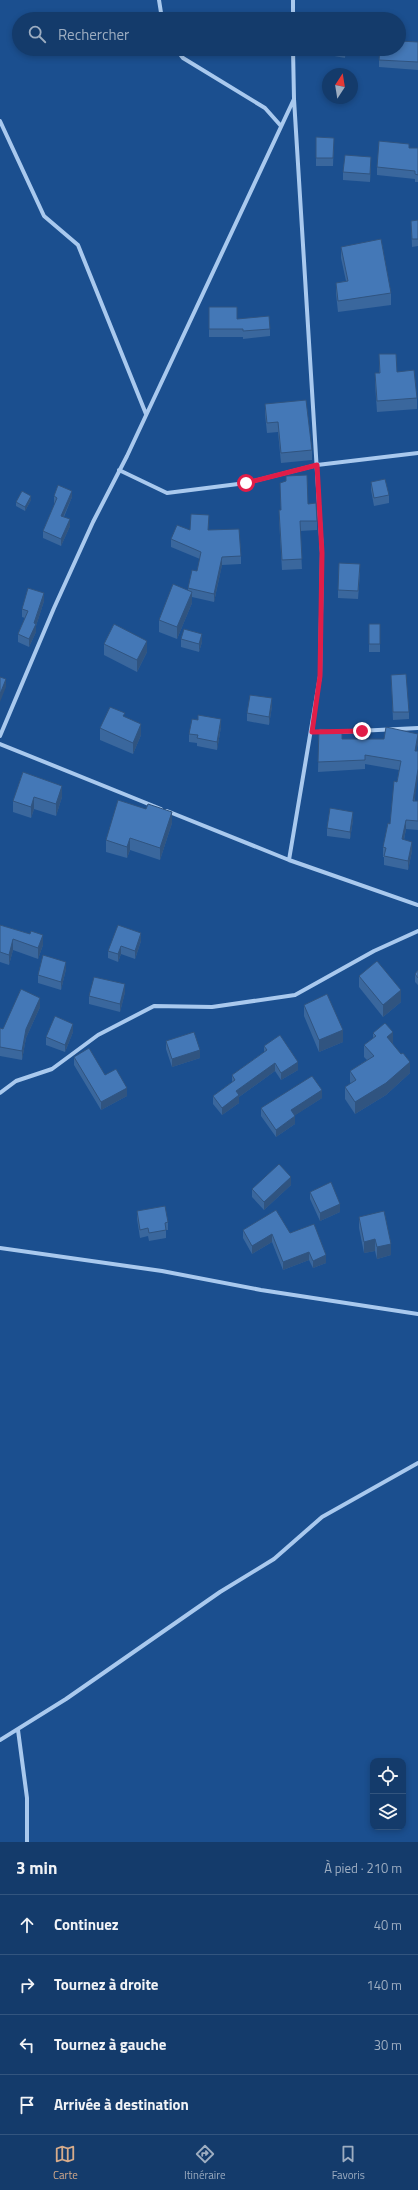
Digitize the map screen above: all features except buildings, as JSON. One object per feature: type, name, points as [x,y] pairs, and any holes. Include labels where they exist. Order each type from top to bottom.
[{"type":"street","points":[[159,0],[161,12]]},
{"type":"street","points":[[293,0],[293,12]]},
{"type":"street","points":[[181,56],[265,108],[281,126]]},
{"type":"street","points":[[289,860],[312,732],[320,676],[322,553],[294,99],[293,56]]},
{"type":"street","points":[[0,736],[54,608],[93,522],[120,470],[294,99]]},
{"type":"street","points":[[0,121],[44,216],[78,245],[146,414]]},
{"type":"street","points":[[120,470],[167,493],[246,483],[317,465],[418,453]]},
{"type":"street","points":[[333,732],[418,728]]},
{"type":"street","points":[[312,732],[319,732]]},
{"type":"street","points":[[0,744],[289,860],[418,906]]},
{"type":"street","points":[[0,1093],[16,1081],[52,1070],[98,1035],[154,1006],[212,1007],[295,995],[374,951],[418,931]]},
{"type":"street","points":[[0,1248],[162,1271],[261,1290],[418,1314]]},
{"type":"street","points":[[0,1740],[66,1699],[220,1592],[274,1559],[322,1517],[418,1463]]},
{"type":"street","points":[[18,1730],[27,1798],[27,1842]]},
{"type":"route","points":[[246,483],[317,465],[322,553],[320,676],[312,732],[362,731]]}]
